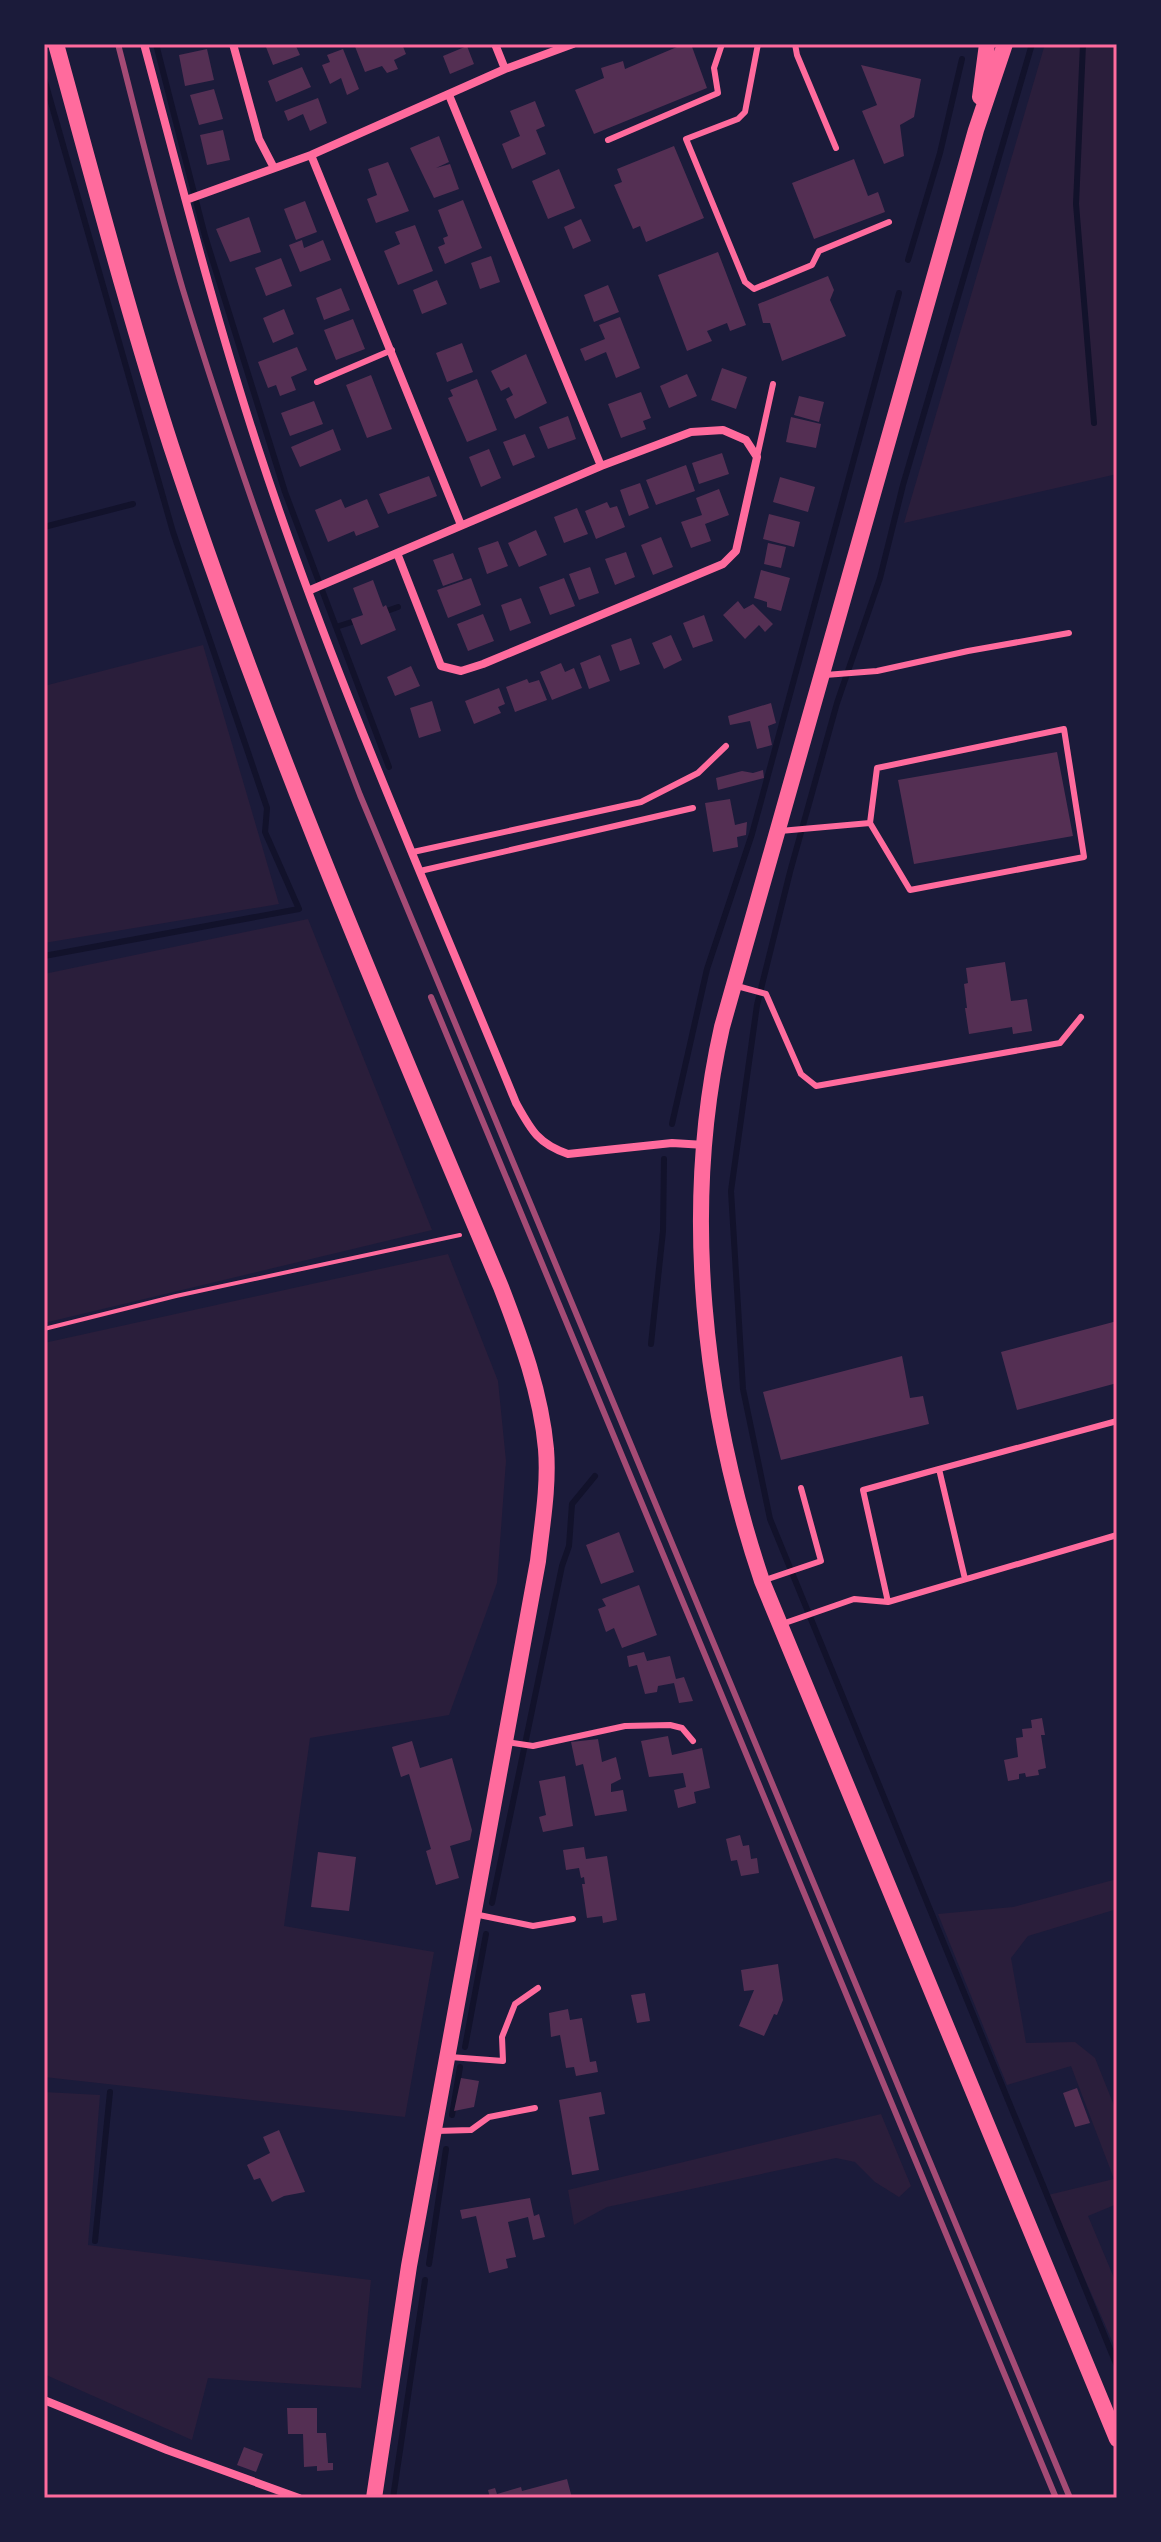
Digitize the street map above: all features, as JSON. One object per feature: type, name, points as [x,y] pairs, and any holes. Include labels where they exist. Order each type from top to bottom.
[{"type":"main road","points":[[56,44],[133,325],[203,537],[280,752],[522,1343],[537,1396],[546,1450],[545,1501],[538,1561],[509,1742],[432,2131],[374,2498]]},
{"type":"main road","points":[[976,130],[987,44]]},
{"type":"main road","points":[[1005,44],[976,130],[733,985],[712,1071],[705,1145],[702,1258],[711,1360],[743,1527],[778,1625],[1117,2439]]},
{"type":"street","points":[[144,44],[257,445],[308,591],[516,1103],[533,1134],[553,1149],[568,1154],[672,1143],[705,1145]]},
{"type":"street","points":[[233,44],[259,139],[274,168]]},
{"type":"street","points":[[495,44],[505,69]]},
{"type":"street","points":[[186,200],[311,155],[505,69],[573,44]]},
{"type":"street","points":[[449,95],[601,466]]},
{"type":"street","points":[[311,155],[461,525]]},
{"type":"street","points":[[308,591],[461,525],[601,466],[691,432],[723,430],[746,440],[757,457],[736,551],[723,564],[461,671],[441,666],[397,553]]},
{"type":"street","points":[[44,2400],[167,2450],[299,2498]]},
{"type":"lane","points":[[608,140],[718,93],[714,68],[722,44]]},
{"type":"lane","points":[[758,44],[745,112],[738,119],[686,139],[745,282],[754,289],[812,265],[819,251],[889,222]]},
{"type":"lane","points":[[795,44],[836,148]]},
{"type":"lane","points":[[317,382],[392,350]]},
{"type":"lane","points":[[757,457],[773,384]]},
{"type":"lane","points":[[822,675],[877,671],[1069,633]]},
{"type":"lane","points":[[1064,729],[1084,857],[910,890],[870,823],[877,768],[1064,729]]},
{"type":"lane","points":[[413,852],[641,802],[698,773],[726,746]]},
{"type":"lane","points":[[420,871],[693,808]]},
{"type":"lane","points":[[777,832],[870,823]]},
{"type":"lane","points":[[733,985],[766,994],[801,1074],[816,1086],[1060,1043],[1081,1017]]},
{"type":"lane","points":[[888,1602],[863,1490],[1117,1421]]},
{"type":"lane","points":[[939,1469],[965,1579]]},
{"type":"lane","points":[[762,1581],[821,1561],[801,1488]]},
{"type":"lane","points":[[778,1625],[854,1599],[888,1602],[1117,1535]]},
{"type":"lane","points":[[509,1742],[533,1746],[625,1726],[670,1725],[682,1728],[693,1741]]},
{"type":"lane","points":[[473,1913],[533,1926],[573,1919]]},
{"type":"lane","points":[[446,2057],[503,2061],[502,2037],[515,2004],[538,1988]]},
{"type":"lane","points":[[432,2131],[471,2130],[489,2117],[535,2108]]},
{"type":"path","points":[[44,1329],[176,1296],[478,1232]]},
{"type":"shaded area","points":[[1045,44],[1117,44],[1117,474],[904,523]]},
{"type":"shaded area","points":[[203,645],[279,904],[44,943],[44,686]]},
{"type":"shaded area","points":[[308,919],[432,1230],[44,1323],[44,974]]},
{"type":"shaded area","points":[[448,1254],[498,1381],[506,1461],[497,1583],[449,1715],[310,1738],[284,1926],[434,1952],[405,2117],[44,2077],[44,1343]]},
{"type":"shaded area","points":[[1117,1879],[1117,1909],[1028,1936],[1011,1958],[1026,2043],[1075,2042],[1095,2058],[1117,2113],[1117,2204],[1088,2216],[1117,2285],[1117,2352],[1048,2195],[1114,2179],[1071,2066],[1007,2085],[938,1914],[1013,1907]]},
{"type":"shaded area","points":[[44,2092],[100,2095],[88,2245],[371,2280],[361,2388],[208,2378],[192,2440],[44,2374]]},
{"type":"shaded area","points":[[881,2114],[911,2186],[899,2197],[875,2182],[855,2162],[836,2158],[607,2207],[574,2225],[568,2190]]},
{"type":"building","points":[[295,44],[300,55],[273,65],[266,47]]},
{"type":"building","points":[[354,44],[402,44],[406,54],[394,60],[398,69],[387,73],[382,66],[365,72]]},
{"type":"building","points":[[684,44],[691,44],[707,88],[594,134],[575,90],[604,78],[601,68],[623,61],[625,69]]},
{"type":"building","points":[[467,46],[474,64],[450,74],[443,56]]},
{"type":"building","points":[[207,49],[214,80],[185,86],[179,55]]},
{"type":"building","points":[[343,49],[359,89],[347,95],[341,78],[330,84],[322,65],[330,62],[327,55]]},
{"type":"building","points":[[861,65],[921,79],[914,117],[900,125],[904,156],[884,164],[862,111],[877,105]]},
{"type":"building","points":[[302,67],[311,87],[276,102],[268,81]]},
{"type":"building","points":[[214,89],[223,119],[199,125],[190,95]]},
{"type":"building","points":[[318,98],[327,123],[310,131],[303,114],[288,121],[284,111]]},
{"type":"building","points":[[535,101],[545,126],[536,130],[546,154],[512,169],[502,144],[520,136],[510,111]]},
{"type":"building","points":[[223,130],[230,160],[207,165],[200,135]]},
{"type":"building","points":[[439,136],[449,162],[436,168],[450,164],[459,189],[434,198],[410,148]]},
{"type":"building","points":[[674,146],[704,218],[646,242],[640,226],[633,229],[614,185],[622,182],[617,169]]},
{"type":"building","points":[[854,159],[868,196],[878,192],[885,212],[814,239],[792,183]]},
{"type":"building","points":[[388,162],[409,211],[376,223],[367,199],[377,195],[368,169]]},
{"type":"building","points":[[559,169],[575,208],[548,219],[532,181]]},
{"type":"building","points":[[463,200],[482,248],[445,264],[438,247],[445,244],[443,238],[448,236],[438,210]]},
{"type":"building","points":[[305,201],[317,232],[296,240],[284,209]]},
{"type":"building","points":[[249,217],[261,252],[230,262],[216,229]]},
{"type":"building","points":[[581,219],[591,241],[573,249],[564,227]]},
{"type":"building","points":[[415,225],[433,271],[398,285],[384,251],[400,244],[395,232]]},
{"type":"building","points":[[302,240],[304,248],[323,240],[331,260],[300,272],[289,245]]},
{"type":"building","points":[[718,252],[746,325],[730,331],[727,323],[707,331],[712,341],[687,351],[658,275]]},
{"type":"building","points":[[491,256],[500,282],[480,289],[471,263]]},
{"type":"building","points":[[281,258],[292,286],[266,296],[255,268]]},
{"type":"building","points":[[828,276],[834,290],[830,300],[846,336],[782,361],[770,323],[763,323],[758,304]]},
{"type":"building","points":[[437,280],[447,304],[422,314],[413,290]]},
{"type":"building","points":[[608,285],[619,312],[594,322],[584,295]]},
{"type":"building","points":[[341,288],[350,310],[324,320],[316,298]]},
{"type":"building","points":[[284,309],[294,334],[273,343],[263,318]]},
{"type":"building","points":[[620,317],[640,368],[616,378],[606,352],[585,361],[580,349],[605,339],[599,325]]},
{"type":"building","points":[[353,319],[365,349],[336,360],[324,330]]},
{"type":"building","points":[[462,343],[473,372],[447,382],[436,353]]},
{"type":"building","points":[[297,347],[307,370],[291,377],[296,390],[280,396],[276,385],[268,388],[258,362]]},
{"type":"building","points":[[526,354],[547,403],[515,419],[506,399],[513,395],[509,387],[501,391],[491,371]]},
{"type":"building","points":[[722,368],[747,377],[736,409],[711,400]]},
{"type":"building","points":[[687,374],[697,396],[669,408],[660,386]]},
{"type":"building","points":[[371,375],[392,429],[367,438],[346,385]]},
{"type":"building","points":[[477,379],[497,430],[467,442],[448,398],[453,396],[450,390]]},
{"type":"building","points":[[641,392],[651,418],[643,421],[646,429],[621,438],[608,404]]},
{"type":"building","points":[[799,396],[824,402],[819,422],[794,415]]},
{"type":"building","points":[[314,401],[323,424],[290,436],[281,413]]},
{"type":"building","points":[[568,416],[576,439],[548,449],[539,427]]},
{"type":"building","points":[[791,417],[821,424],[816,448],[786,442]]},
{"type":"building","points":[[333,429],[341,450],[300,467],[291,447]]},
{"type":"building","points":[[525,434],[535,457],[513,466],[503,442]]},
{"type":"building","points":[[489,449],[501,478],[481,487],[469,457]]},
{"type":"building","points":[[722,453],[729,474],[699,484],[692,463]]},
{"type":"building","points":[[686,465],[695,491],[656,505],[646,480]]},
{"type":"building","points":[[429,476],[437,496],[388,514],[379,494]]},
{"type":"building","points":[[780,477],[815,487],[808,512],[773,502]]},
{"type":"building","points":[[640,483],[649,508],[629,516],[620,490]]},
{"type":"building","points":[[719,489],[729,515],[705,524],[711,541],[691,548],[681,522],[702,515],[696,498]]},
{"type":"building","points":[[341,499],[345,508],[367,499],[379,527],[356,536],[354,531],[328,542],[315,510]]},
{"type":"building","points":[[607,502],[610,508],[617,506],[625,527],[596,539],[585,511]]},
{"type":"building","points":[[577,508],[588,534],[564,543],[554,517]]},
{"type":"building","points":[[769,514],[800,522],[794,547],[763,539]]},
{"type":"building","points":[[536,530],[547,555],[519,567],[508,543]]},
{"type":"building","points":[[661,537],[673,567],[653,575],[641,545]]},
{"type":"building","points":[[498,541],[508,566],[487,574],[478,548]]},
{"type":"building","points":[[768,543],[786,547],[781,568],[764,564]]},
{"type":"building","points":[[626,552],[635,577],[615,585],[605,559]]},
{"type":"building","points":[[453,553],[463,579],[443,586],[433,560]]},
{"type":"building","points":[[590,567],[599,593],[579,600],[569,574]]},
{"type":"building","points":[[761,570],[790,578],[781,611],[767,607],[767,602],[754,598]]},
{"type":"building","points":[[471,578],[481,605],[448,618],[437,590]]},
{"type":"building","points":[[564,578],[575,606],[550,615],[539,587]]},
{"type":"building","points":[[373,580],[396,630],[361,645],[351,619],[363,615],[353,588]]},
{"type":"building","points":[[521,598],[531,623],[510,631],[501,605]]},
{"type":"building","points":[[738,601],[744,609],[753,604],[773,624],[765,632],[759,625],[745,639],[723,615]]},
{"type":"building","points":[[483,614],[494,641],[468,651],[457,624]]},
{"type":"building","points":[[704,615],[713,641],[693,648],[683,623]]},
{"type":"building","points":[[671,635],[682,660],[664,669],[652,643]]},
{"type":"building","points":[[631,638],[640,664],[620,671],[611,645]]},
{"type":"building","points":[[600,655],[610,681],[589,689],[580,663]]},
{"type":"building","points":[[561,663],[565,672],[574,668],[582,688],[552,700],[540,672]]},
{"type":"building","points":[[411,666],[420,686],[395,696],[387,677]]},
{"type":"building","points":[[527,679],[529,683],[539,680],[547,700],[515,712],[506,687]]},
{"type":"building","points":[[499,688],[505,704],[498,707],[501,713],[474,724],[465,701]]},
{"type":"building","points":[[432,701],[441,731],[419,738],[410,708]]},
{"type":"building","points":[[771,703],[776,723],[768,726],[772,745],[757,749],[750,721],[730,725],[728,716]]},
{"type":"building","points":[[1057,752],[1073,836],[914,864],[898,780]]},
{"type":"building","points":[[763,770],[764,778],[718,790],[716,778],[742,771],[753,773]]},
{"type":"building","points":[[730,799],[735,825],[747,822],[746,835],[737,837],[738,847],[713,852],[705,803]]},
{"type":"building","points":[[1005,962],[1011,1001],[1027,999],[1032,1031],[1013,1034],[1012,1027],[969,1034],[965,1008],[966,968]]},
{"type":"building","points":[[1117,1321],[1117,1383],[1017,1410],[1001,1352]]},
{"type":"building","points":[[902,1356],[910,1398],[923,1396],[929,1424],[781,1460],[763,1392]]},
{"type":"building","points":[[619,1532],[634,1572],[601,1584],[586,1545]]},
{"type":"building","points":[[639,1585],[657,1635],[622,1648],[614,1628],[606,1632],[598,1609],[606,1606],[602,1599]]},
{"type":"building","points":[[644,1652],[647,1661],[670,1656],[676,1679],[684,1677],[693,1701],[679,1703],[674,1683],[658,1686],[657,1692],[645,1694],[637,1665],[629,1667],[627,1656]]},
{"type":"building","points":[[1042,1718],[1046,1768],[1038,1770],[1039,1775],[1026,1777],[1025,1773],[1019,1774],[1019,1779],[1008,1781],[1004,1760],[1018,1757],[1016,1738],[1023,1737],[1022,1729],[1032,1728],[1031,1720]]},
{"type":"building","points":[[668,1736],[672,1755],[702,1748],[710,1788],[694,1792],[696,1803],[678,1808],[674,1790],[686,1787],[683,1773],[649,1777],[641,1741]]},
{"type":"building","points":[[598,1739],[602,1762],[616,1757],[621,1779],[611,1784],[611,1792],[623,1790],[627,1811],[595,1816],[583,1764],[576,1766],[571,1742]]},
{"type":"building","points":[[412,1741],[420,1768],[452,1758],[472,1830],[470,1840],[450,1846],[459,1878],[436,1885],[426,1851],[431,1849],[409,1774],[401,1777],[392,1747]]},
{"type":"building","points":[[565,1776],[573,1826],[543,1832],[539,1817],[546,1815],[539,1781]]},
{"type":"building","points":[[740,1835],[743,1846],[749,1845],[751,1859],[757,1858],[759,1873],[741,1876],[737,1860],[731,1861],[726,1839]]},
{"type":"building","points":[[584,1847],[586,1859],[607,1856],[617,1920],[603,1923],[602,1916],[587,1918],[582,1884],[585,1884],[584,1877],[581,1878],[579,1868],[566,1870],[563,1850]]},
{"type":"building","points":[[318,1852],[356,1857],[349,1911],[311,1907]]},
{"type":"building","points":[[778,1964],[783,2000],[764,2036],[739,2026],[754,1990],[744,1991],[741,1970]]},
{"type":"building","points":[[645,1993],[650,2021],[637,2023],[631,1995]]},
{"type":"building","points":[[568,2009],[570,2020],[582,2018],[590,2062],[596,2061],[598,2072],[576,2076],[574,2067],[566,2068],[560,2035],[551,2037],[549,2013]]},
{"type":"building","points":[[461,2078],[479,2081],[474,2107],[454,2111]]},
{"type":"building","points":[[1077,2088],[1090,2123],[1075,2127],[1063,2093]]},
{"type":"building","points":[[601,2092],[605,2114],[589,2117],[599,2170],[572,2175],[559,2100]]},
{"type":"building","points":[[279,2130],[305,2192],[272,2202],[260,2178],[254,2180],[247,2165],[270,2153],[263,2137]]},
{"type":"building","points":[[530,2198],[534,2216],[539,2214],[545,2237],[533,2240],[528,2217],[508,2222],[516,2257],[506,2259],[508,2268],[489,2273],[476,2216],[462,2219],[460,2210]]},
{"type":"building","points":[[287,2408],[317,2408],[317,2433],[326,2433],[328,2463],[333,2463],[333,2470],[317,2471],[317,2466],[304,2467],[303,2434],[288,2434]]},
{"type":"building","points":[[244,2447],[263,2454],[256,2472],[237,2465]]},
{"type":"building","points":[[567,2479],[572,2498],[490,2498],[488,2490],[495,2488],[497,2494],[521,2487],[522,2491]]},
{"type":"waterway","points":[[156,44],[205,236],[285,492],[336,627]]},
{"type":"waterway","points":[[1032,44],[903,485],[880,578],[837,703],[790,872],[757,1005],[731,1191],[743,1389],[770,1519],[1117,2366]]},
{"type":"waterway","points":[[1083,44],[1076,204],[1094,423]]},
{"type":"waterway","points":[[908,260],[940,153],[962,59]]},
{"type":"waterway","points":[[44,78],[173,532],[267,808],[265,832],[299,909],[44,956]]},
{"type":"waterway","points":[[672,1124],[707,969],[752,834],[899,293]]},
{"type":"waterway","points":[[44,527],[133,504]]},
{"type":"waterway","points":[[384,612],[398,607]]},
{"type":"waterway","points":[[358,620],[336,627],[389,767]]},
{"type":"waterway","points":[[651,1344],[663,1231],[664,1159]]},
{"type":"waterway","points":[[492,1903],[562,1566],[569,1546],[572,1504],[595,1476]]},
{"type":"waterway","points":[[465,2047],[486,1934]]},
{"type":"waterway","points":[[452,2115],[460,2067]]},
{"type":"waterway","points":[[95,2241],[110,2092]]},
{"type":"waterway","points":[[429,2264],[446,2149]]},
{"type":"waterway","points":[[393,2498],[425,2280]]},
{"type":"railway","points":[[118,44],[166,229],[203,354],[267,544],[360,795],[1070,2498]]},
{"type":"railway","points":[[431,997],[1056,2498]]}]
